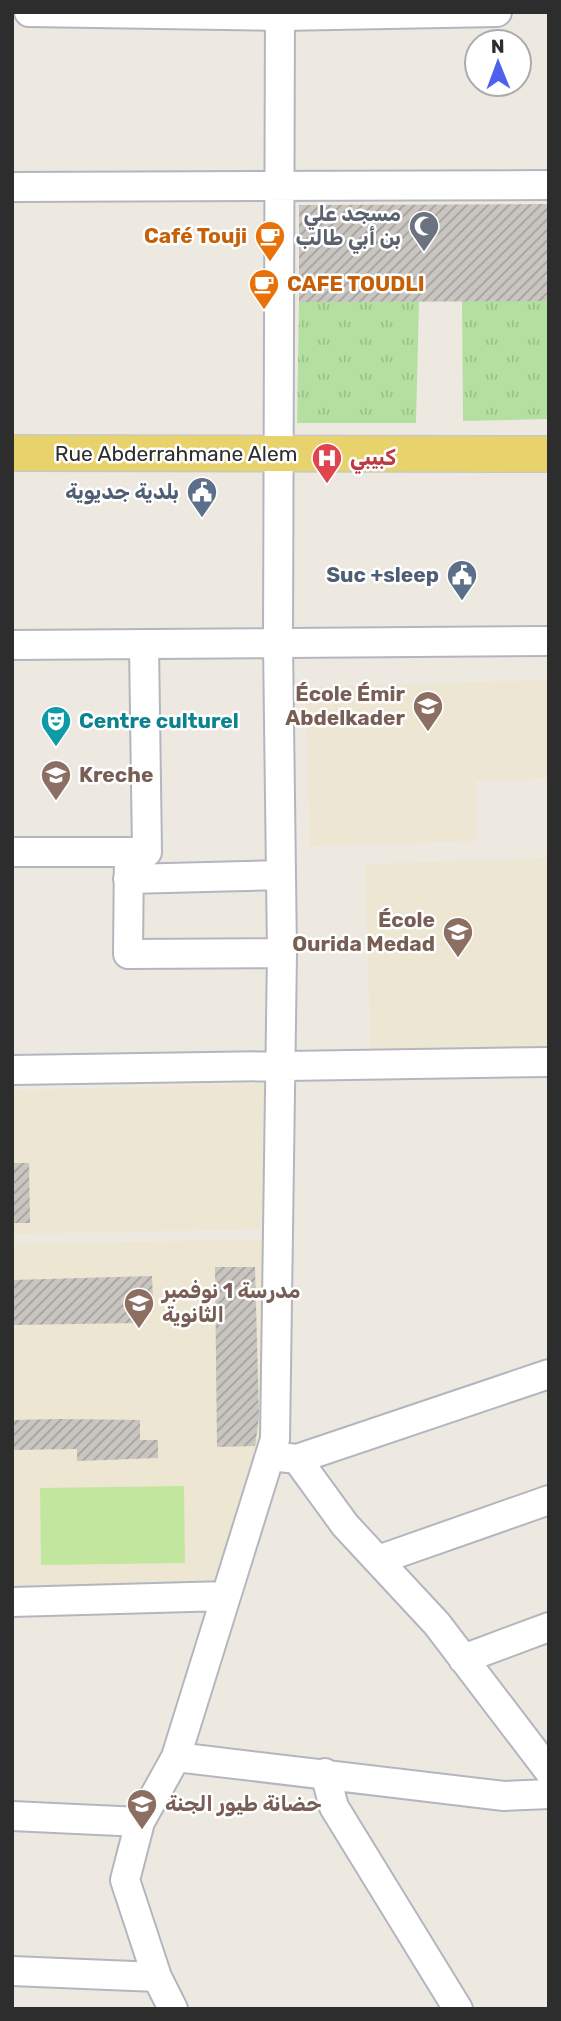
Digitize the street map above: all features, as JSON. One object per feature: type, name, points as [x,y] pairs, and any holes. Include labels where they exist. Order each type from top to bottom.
[{"type":"main road","name":"Rue Abderrahmane Alem","points":[[12,453],[281,456],[549,454]]},
{"type":"street","points":[[29,12],[496,12]]},
{"type":"street","points":[[173,2009],[157,1978],[125,1880],[140,1822],[176,1757],[275,1439],[282,953],[278,643],[281,456],[277,13]]},
{"type":"street","points":[[12,187],[549,185]]},
{"type":"street","points":[[12,645],[549,641]]},
{"type":"street","points":[[129,865],[147,852],[144,644]]},
{"type":"street","points":[[12,852],[129,865],[281,875]]},
{"type":"street","points":[[129,865],[128,954],[282,953]]},
{"type":"street","points":[[12,1070],[549,1062]]},
{"type":"street","points":[[270,1456],[298,1459],[549,1374]]},
{"type":"street","points":[[298,1459],[345,1525],[437,1625],[549,1771]]},
{"type":"street","points":[[378,1560],[549,1500]]},
{"type":"street","points":[[12,1602],[226,1596]]},
{"type":"street","points":[[463,1658],[549,1627]]},
{"type":"street","points":[[176,1757],[505,1796],[549,1794]]},
{"type":"street","points":[[325,1773],[334,1807],[458,2009]]},
{"type":"street","points":[[12,1816],[140,1822]]},
{"type":"street","points":[[12,1971],[157,1978]]},
{"type":"shaded area","name":"École Émir Abdelkader","points":[[549,680],[549,778],[475,781],[476,841],[310,846],[306,687]]},
{"type":"shaded area","name":"École Ourida Medad","points":[[549,858],[549,1054],[371,1059],[365,864]]},
{"type":"shaded area","points":[[264,1084],[267,1229],[12,1234],[12,1090]]},
{"type":"shaded area","name":"مدرسة 1 نوفمبر الثانوية","points":[[267,1239],[266,1416],[217,1590],[12,1591],[12,1245]]},
{"type":"green space","points":[[419,301],[416,423],[297,423],[299,302]]},
{"type":"green space","points":[[462,301],[549,301],[549,419],[463,421]]},
{"type":"green space","points":[[184,1486],[185,1563],[41,1565],[40,1488]]},
{"type":"building","name":"مسجد علي بن أبي طالب","points":[[549,204],[549,301],[299,302],[299,205]]},
{"type":"building","points":[[12,1163],[29,1163],[30,1223],[12,1223]]},
{"type":"building","points":[[215,1267],[255,1267],[259,1417],[255,1446],[217,1447]]},
{"type":"building","points":[[152,1276],[153,1300],[137,1300],[137,1323],[12,1325],[12,1280]]},
{"type":"building","points":[[12,1420],[140,1420],[140,1440],[158,1440],[158,1458],[77,1461],[77,1449],[12,1450]]},
{"type":"place","name":"مسجد علي بن أبي طالب","points":[[424,253]]},
{"type":"place","name":"Café Touji","points":[[270,263]]},
{"type":"place","name":"CAFE TOUDLI","points":[[264,311]]},
{"type":"place","name":"كبيبي","points":[[327,485]]},
{"type":"place","name":"بلدية جديوية","points":[[202,519]]},
{"type":"place","name":"Suc +sleep","points":[[462,602]]},
{"type":"place","name":"École Émir Abdelkader","points":[[428,733]]},
{"type":"place","name":"Centre culturel","points":[[56,748]]},
{"type":"place","name":"Kreche","points":[[56,802]]},
{"type":"place","name":"École Ourida Medad","points":[[458,959]]},
{"type":"place","name":"مدرسة 1 نوفمبر الثانوية","points":[[139,1330]]},
{"type":"place","name":"حضانة طيور الجنة","points":[[142,1831]]}]
